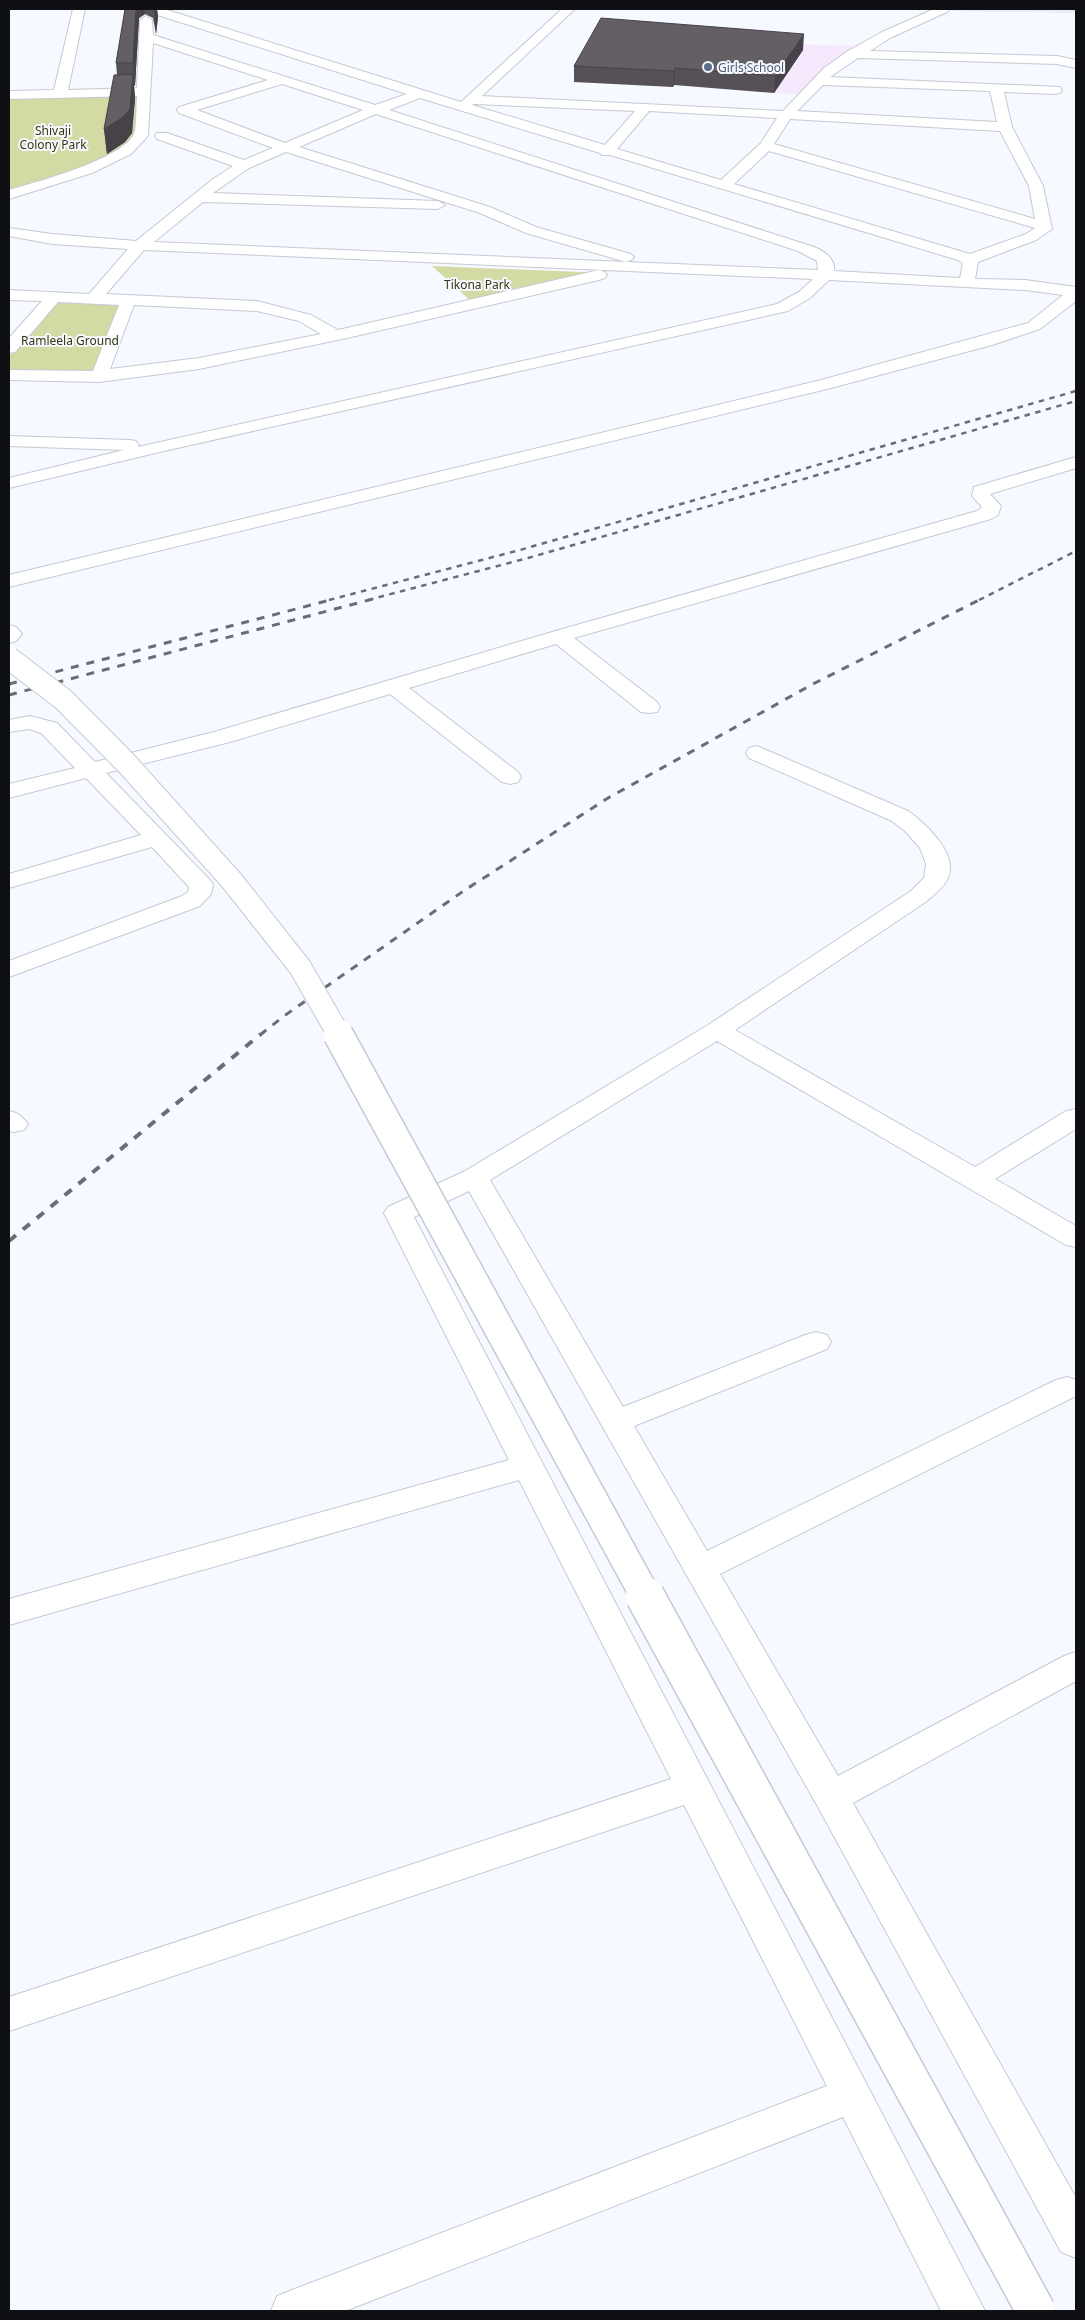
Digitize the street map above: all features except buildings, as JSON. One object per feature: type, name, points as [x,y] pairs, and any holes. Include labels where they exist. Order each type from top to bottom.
[{"type":"street","points":[[60,94],[79,9]]},
{"type":"street","points":[[9,195],[87,170],[126,151],[143,131],[148,37],[145,9]]},
{"type":"street","points":[[152,9],[420,94],[467,104],[608,152],[970,260],[1041,232],[1044,226],[1034,180],[1005,127],[996,88]]},
{"type":"street","points":[[467,104],[570,9]]},
{"type":"street","points":[[723,186],[766,146],[786,115],[818,80],[837,64],[886,35],[942,9]]},
{"type":"street","points":[[9,483],[164,446],[782,308],[808,295],[824,275],[827,266],[825,261],[817,254],[804,248],[614,189],[284,79],[148,37]]},
{"type":"street","points":[[853,54],[1057,60],[1076,64]]},
{"type":"street","points":[[284,79],[184,110],[284,147],[472,206],[531,230],[671,270]]},
{"type":"street","points":[[818,80],[1056,90]]},
{"type":"street","points":[[9,95],[144,92]]},
{"type":"street","points":[[93,299],[140,245],[199,197],[244,165],[374,110],[420,94]]},
{"type":"street","points":[[467,104],[645,107],[1005,127]]},
{"type":"street","points":[[608,152],[645,107]]},
{"type":"street","points":[[162,136],[244,165]]},
{"type":"street","points":[[766,146],[1044,226]]},
{"type":"street","points":[[199,197],[472,206]]},
{"type":"street","points":[[522,262],[531,230]]},
{"type":"street","points":[[9,232],[69,240],[140,245],[1025,285],[1076,293]]},
{"type":"street","points":[[965,283],[971,263],[970,260]]},
{"type":"street","points":[[9,389],[15,376],[45,378],[99,377],[175,369],[335,336],[629,268]]},
{"type":"street","points":[[9,581],[815,386],[967,346],[1034,326],[1076,293]]},
{"type":"street","points":[[9,295],[266,308],[305,318],[335,336]]},
{"type":"street","points":[[9,348],[54,297]]},
{"type":"street","points":[[99,377],[128,301]]},
{"type":"street","points":[[9,441],[164,446]]},
{"type":"street","points":[[9,791],[222,736],[559,636],[984,514],[990,511],[992,506],[979,494],[981,492],[1076,462]]},
{"type":"street","points":[[9,631],[12,634],[9,637]]},
{"type":"street","points":[[559,636],[649,707]]},
{"type":"street","points":[[9,658],[64,700],[128,765],[232,882],[300,967],[388,1124],[1036,2311]]},
{"type":"street","points":[[392,685],[510,777]]},
{"type":"street","points":[[9,726],[30,722],[45,725],[202,884],[202,889],[196,898],[9,970]]},
{"type":"street","points":[[757,753],[900,816],[916,827],[931,847],[938,866],[938,874],[931,885],[919,896],[717,1030],[475,1178],[398,1214],[964,2311]]},
{"type":"street","points":[[9,881],[158,838]]},
{"type":"street","points":[[717,1030],[1076,1238]]},
{"type":"street","points":[[976,1179],[1076,1117]]},
{"type":"street","points":[[475,1178],[831,1797],[1076,2238]]},
{"type":"street","points":[[615,1422],[816,1342]]},
{"type":"street","points":[[700,1569],[1066,1388]]},
{"type":"street","points":[[9,1612],[528,1466]]},
{"type":"street","points":[[831,1797],[1076,1665]]},
{"type":"street","points":[[9,2014],[693,1787]]},
{"type":"street","points":[[292,2311],[853,2095]]},
{"type":"shaded area","points":[[941,9],[1076,9],[1076,13],[941,11]]},
{"type":"shaded area","points":[[712,42],[863,46],[819,72],[801,95],[693,86]]},
{"type":"green space","name":"Shivaji Colony Park","points":[[144,92],[141,135],[87,170],[9,194],[9,96]]},
{"type":"green space","name":"Tikona Park","points":[[432,266],[604,273],[472,302]]},
{"type":"green space","name":"Ramleela Ground","points":[[58,299],[122,302],[95,376],[45,376],[9,373],[9,356]]},
{"type":"railway","points":[[329,600],[520,550],[1076,391]]},
{"type":"railway","points":[[368,600],[528,558],[1076,401]]},
{"type":"railway","points":[[979,600],[1076,551]]},
{"type":"railway","points":[[9,684],[334,599]]},
{"type":"railway","points":[[9,695],[373,599]]},
{"type":"railway","points":[[260,1035],[284,1016],[465,890],[608,798],[813,684],[981,599]]},
{"type":"railway","points":[[9,1241],[261,1034]]},
{"type":"place","name":"Girls School","points":[[708,67]]}]
